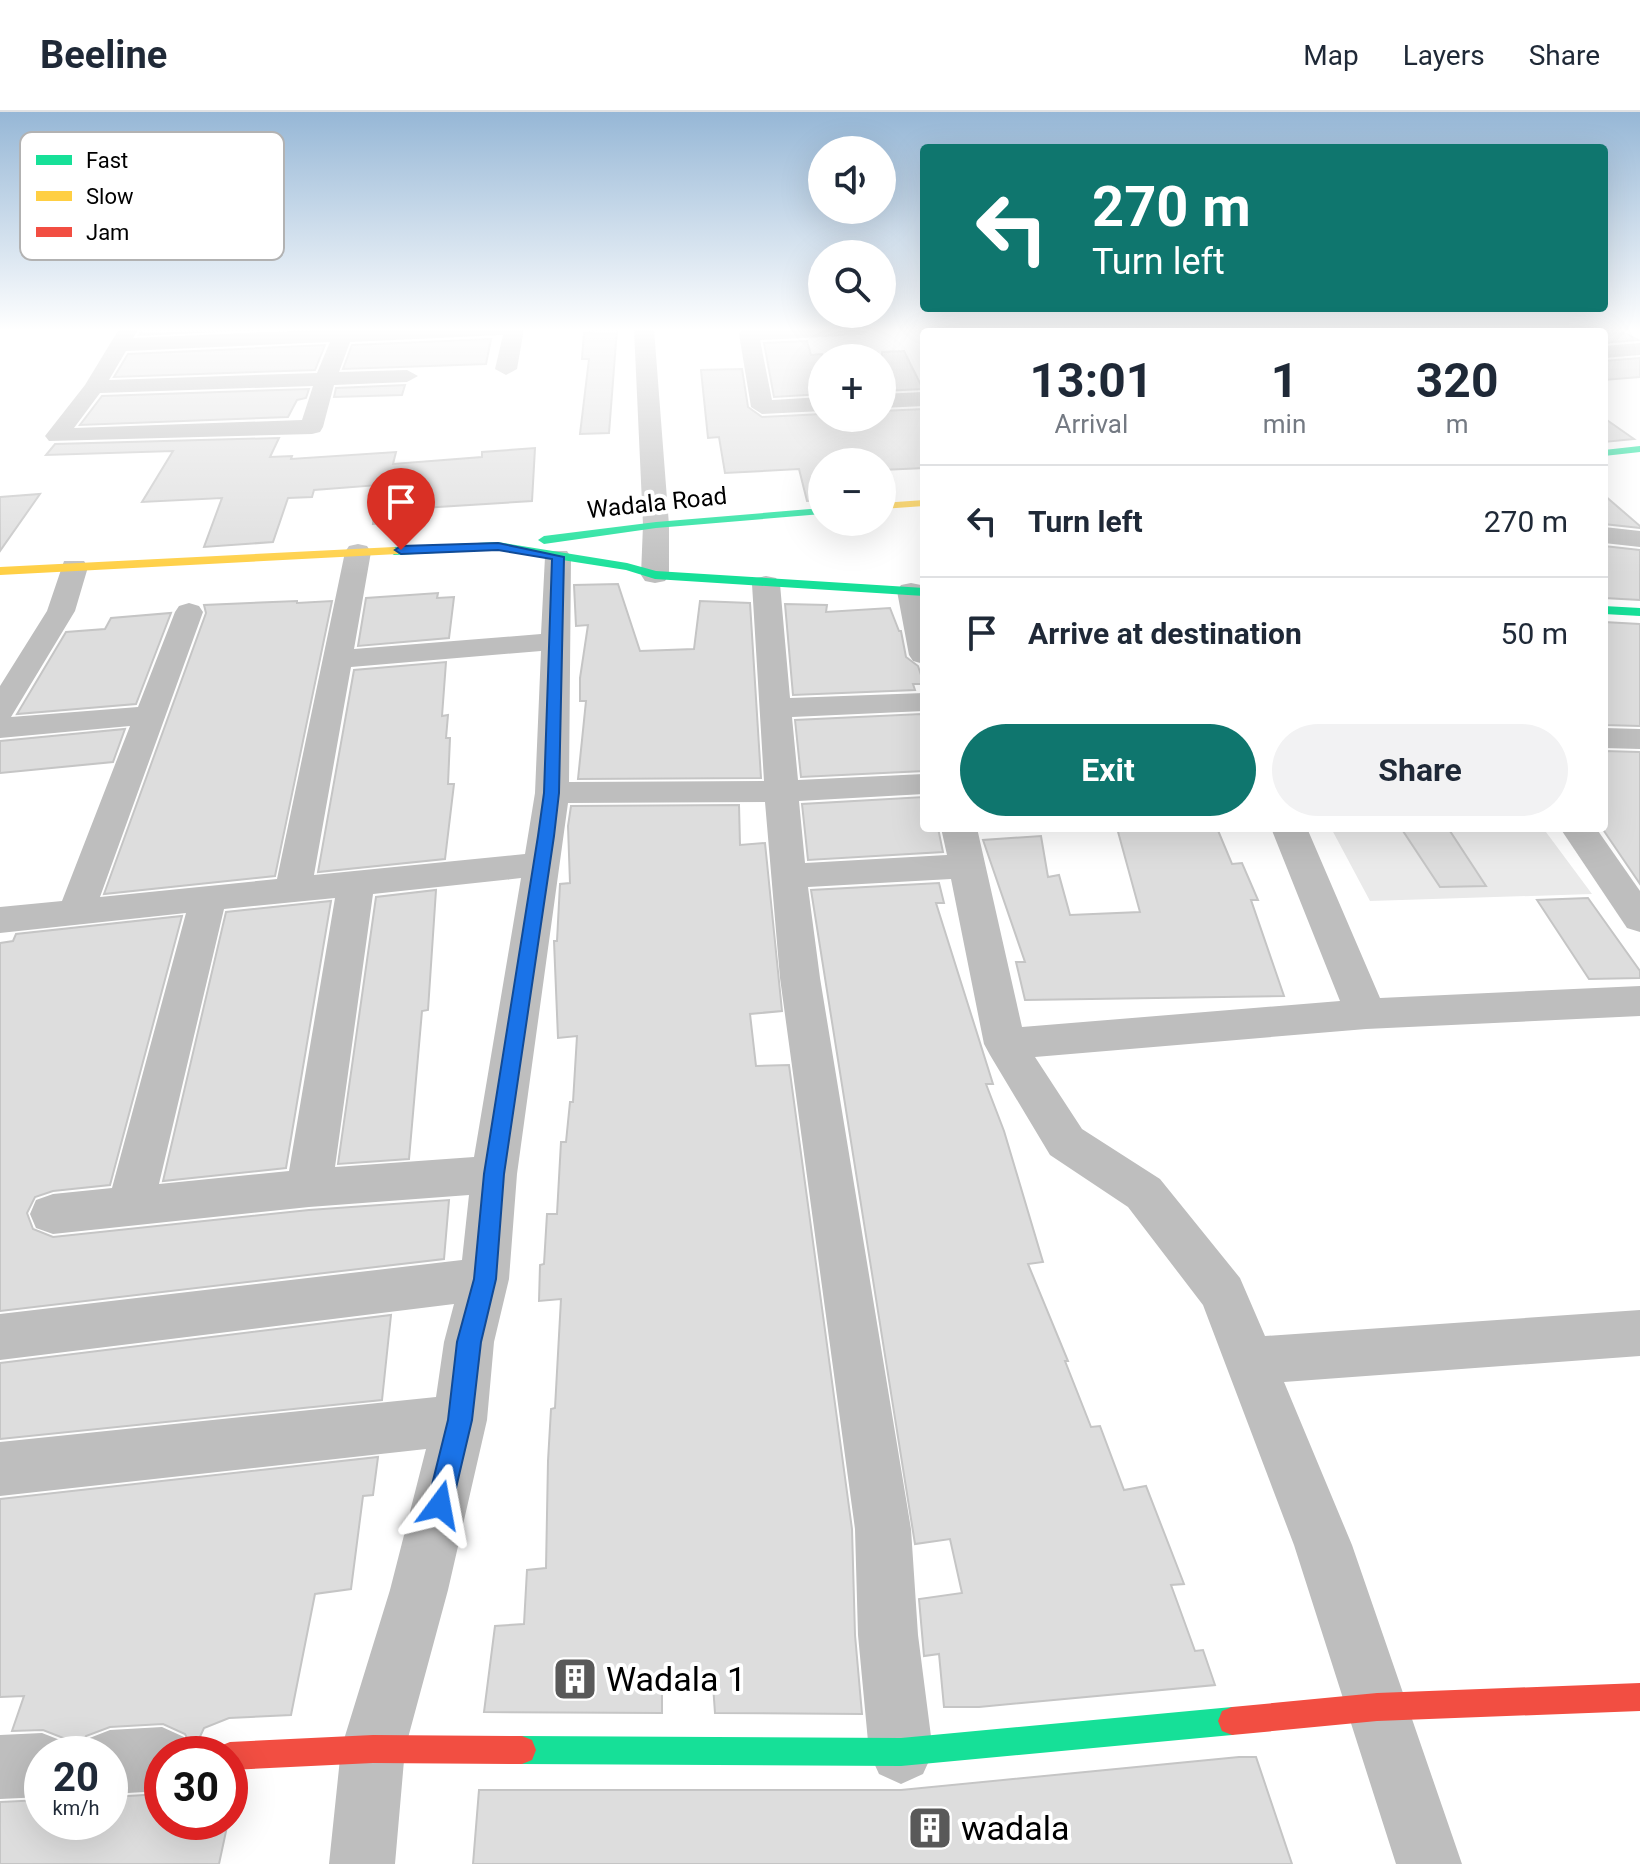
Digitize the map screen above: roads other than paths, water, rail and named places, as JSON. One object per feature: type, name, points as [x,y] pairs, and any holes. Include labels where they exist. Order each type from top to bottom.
[{"type":"main road","points":[[1608,444],[1640,440]]},
{"type":"main road","points":[[1608,453],[1640,449]]},
{"type":"main road","points":[[896,505],[920,503]]},
{"type":"main road","name":"Wadala Road","points":[[498,546],[656,525],[808,512]]},
{"type":"main road","points":[[0,571],[498,546],[627,567],[766,584],[920,587]]},
{"type":"main road","points":[[656,570],[920,587]]},
{"type":"main road","points":[[1608,599],[1640,601]]},
{"type":"main road","points":[[1608,610],[1640,612]]},
{"type":"main road","points":[[248,1755],[373,1749],[901,1752],[1377,1707],[1640,1697]]},
{"type":"street","points":[[76,411],[57,436],[312,427],[316,411]]},
{"type":"street","points":[[649,411],[656,570]]},
{"type":"street","points":[[1608,535],[1640,539]]},
{"type":"street","points":[[293,891],[358,552]]},
{"type":"street","points":[[362,1864],[373,1749],[419,1590],[460,1420],[469,1342],[485,1279],[494,1174],[552,793],[558,557]]},
{"type":"street","points":[[0,711],[61,611],[74,567]]},
{"type":"street","points":[[766,584],[788,876],[800,978],[883,1529],[888,1635],[901,1752]]},
{"type":"street","points":[[76,912],[189,612]]},
{"type":"street","points":[[337,659],[558,641]]},
{"type":"street","points":[[774,708],[920,702]]},
{"type":"street","points":[[0,728],[150,715]]},
{"type":"street","points":[[1608,738],[1640,739]]},
{"type":"street","points":[[552,793],[783,791],[920,784]]},
{"type":"street","points":[[960,832],[1005,1044],[1066,1142],[1144,1193],[1223,1293],[1323,1545],[1429,1864]]},
{"type":"street","points":[[1291,832],[1366,1014]]},
{"type":"street","points":[[1581,832],[1640,919]]},
{"type":"street","points":[[0,920],[543,864]]},
{"type":"street","points":[[788,876],[968,866]]},
{"type":"street","points":[[309,1188],[356,885]]},
{"type":"street","points":[[130,1207],[208,900]]},
{"type":"street","points":[[1005,1044],[1366,1014],[1640,1001]]},
{"type":"street","points":[[53,1214],[309,1188],[494,1174]]},
{"type":"street","points":[[0,1337],[485,1279]]},
{"type":"street","points":[[1250,1361],[1640,1333]]},
{"type":"street","points":[[0,1469],[460,1420]]},
{"type":"street","points":[[0,1767],[24,1766]]},
{"type":"place","name":"Wadala 1","points":[[575,1679]]},
{"type":"place","name":"wadala","points":[[930,1828]]}]
